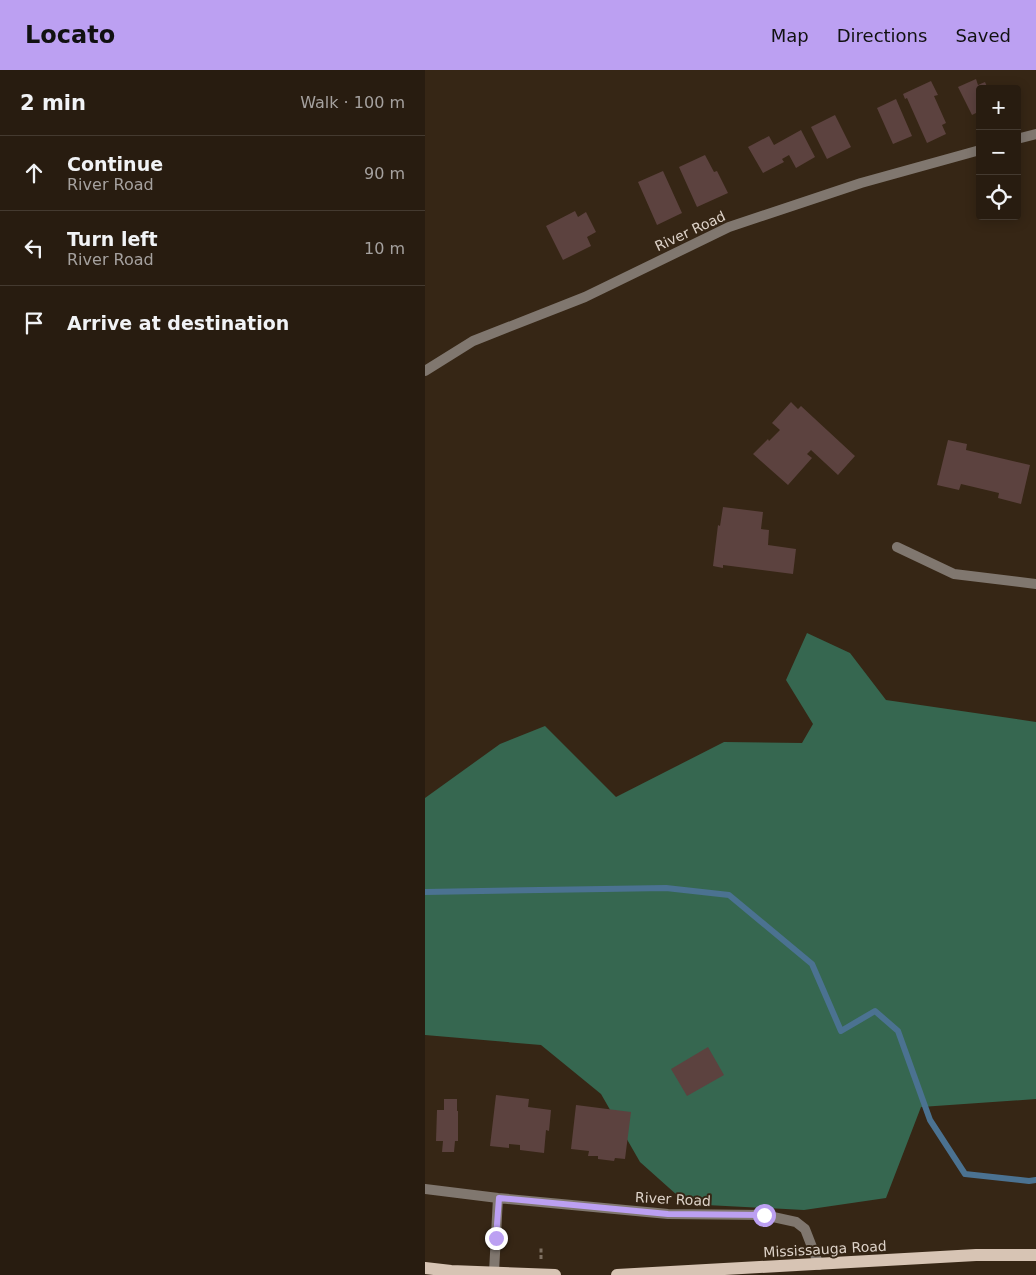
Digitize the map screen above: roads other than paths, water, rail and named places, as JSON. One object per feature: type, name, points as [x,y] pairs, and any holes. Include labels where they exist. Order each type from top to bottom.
[{"type":"main road","name":"Mississauga Road","points":[[617,1275],[976,1255],[1036,1255]]},
{"type":"main road","points":[[425,1268],[493,1274],[555,1275]]},
{"type":"street","points":[[1021,138],[1036,134]]},
{"type":"street","name":"River Road","points":[[425,371],[473,341],[585,297],[729,227],[861,183],[976,151]]},
{"type":"street","points":[[897,547],[953,574],[1036,584]]},
{"type":"street","name":"River Road","points":[[425,1189],[668,1214],[764,1215],[796,1222],[805,1229],[819,1265]]},
{"type":"street","points":[[493,1274],[499,1198]]},
{"type":"waterway","points":[[425,892],[666,888],[729,895],[812,964],[841,1031],[875,1011],[898,1031],[930,1120],[965,1174],[1029,1181],[1036,1180]]}]
